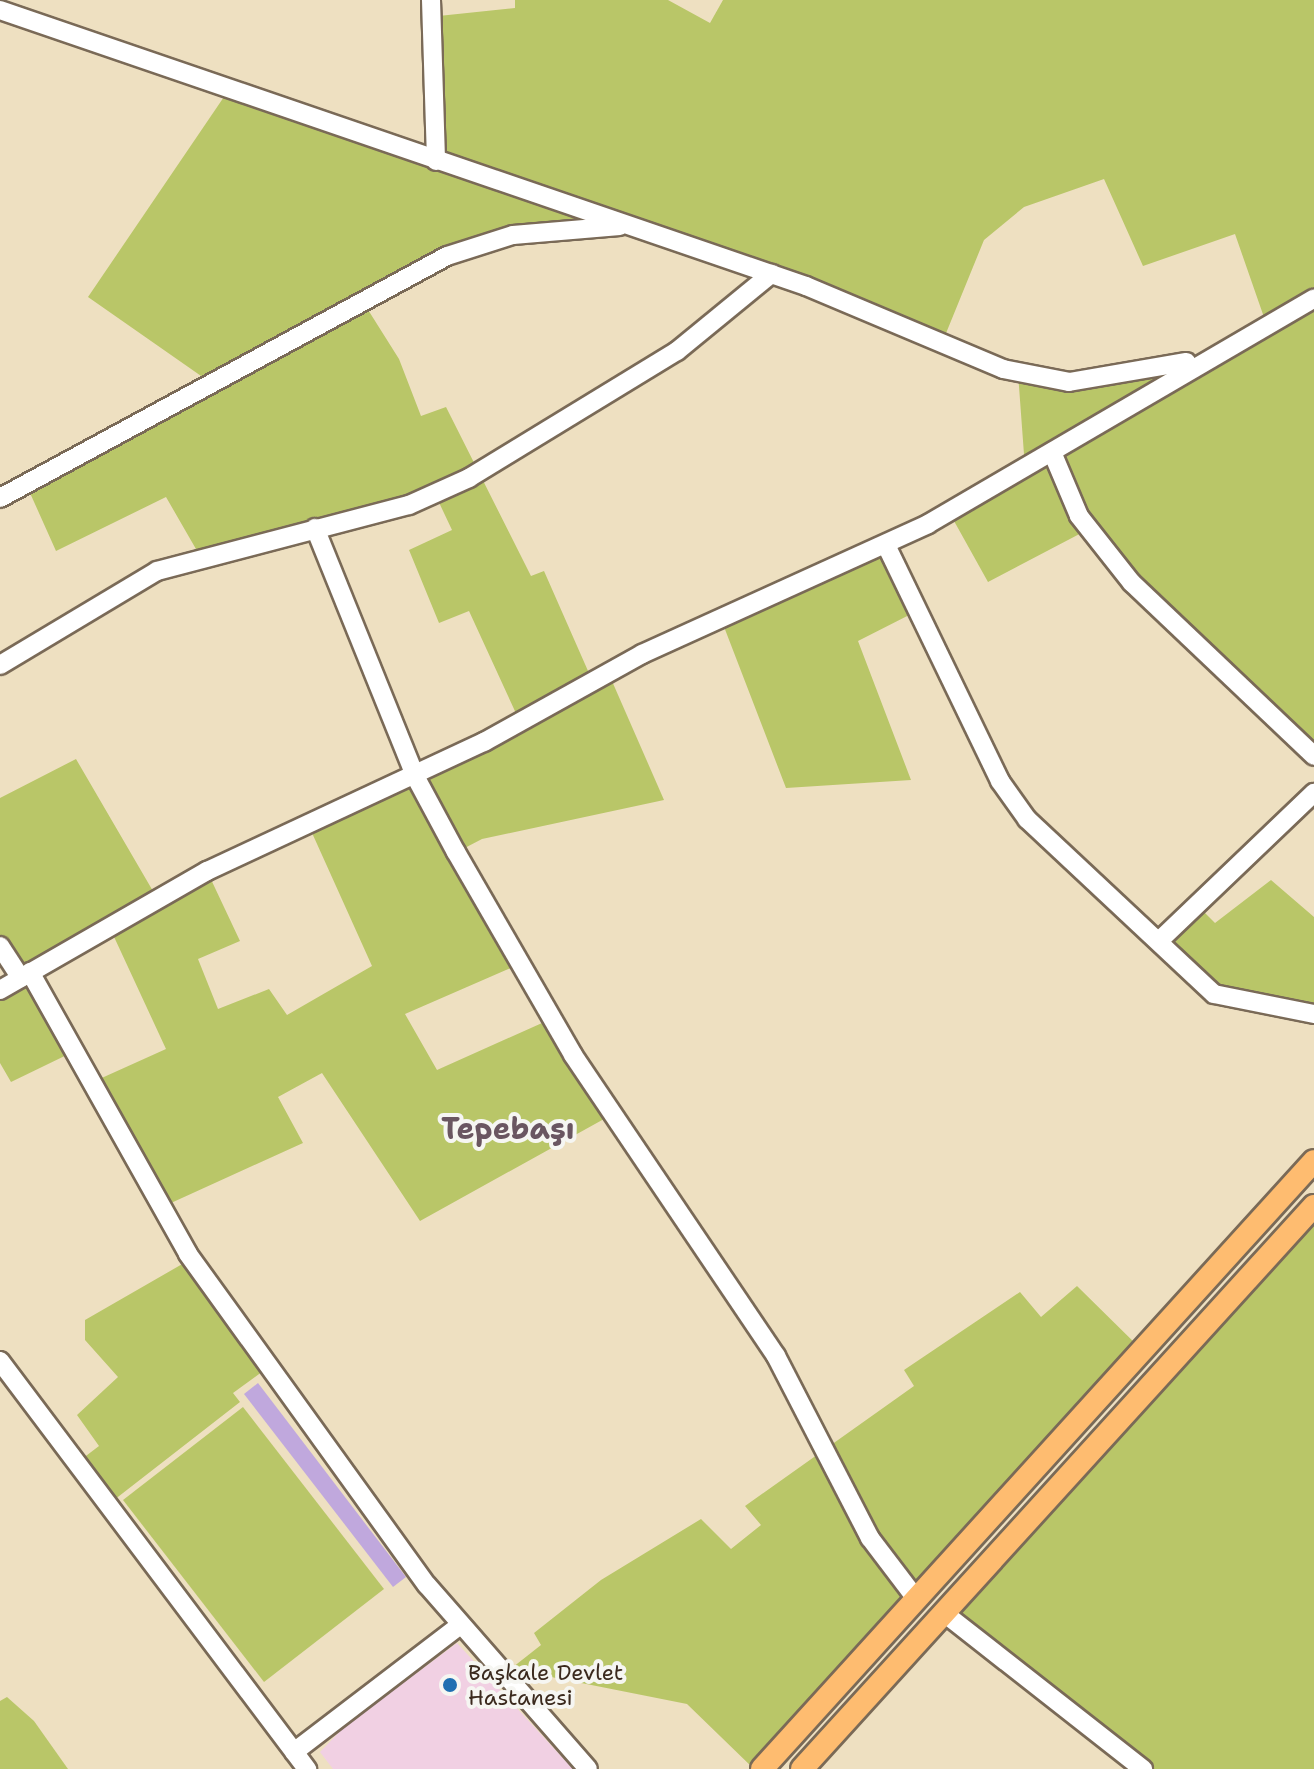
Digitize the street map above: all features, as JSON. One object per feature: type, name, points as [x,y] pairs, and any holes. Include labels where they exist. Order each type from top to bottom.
[{"type":"main road","points":[[762,1769],[1314,1161]]},
{"type":"main road","points":[[802,1769],[1314,1206]]},
{"type":"street","points":[[431,0],[436,161]]},
{"type":"street","points":[[0,10],[771,274],[940,348],[1047,380],[1131,376],[1215,353]]},
{"type":"street","points":[[0,498],[457,252],[513,235],[626,225]]},
{"type":"street","points":[[0,665],[157,571],[409,505],[481,472],[677,351],[771,274]]},
{"type":"street","points":[[0,990],[207,871],[415,776],[642,654],[886,545],[1052,452],[1215,353],[1314,298]]},
{"type":"street","points":[[1052,452],[1079,516],[1132,583],[1314,756]]},
{"type":"street","points":[[315,528],[415,776],[551,1019],[745,1305],[870,1538],[917,1600]]},
{"type":"street","points":[[886,545],[1010,798],[1214,994],[1314,1014]]},
{"type":"street","points":[[1160,940],[1314,793]]},
{"type":"street","points":[[0,946],[26,975],[188,1254],[460,1625],[588,1769]]},
{"type":"street","points":[[0,1361],[307,1769]]},
{"type":"street","points":[[944,1613],[1143,1769]]},
{"type":"street","points":[[294,1752],[460,1625]]},
{"type":"shaded area","name":"Başkale Devlet Hastanesi","points":[[457,1643],[573,1769],[333,1769],[320,1752],[344,1727]]},
{"type":"green space","points":[[515,0],[668,0],[710,23],[723,0],[1314,0],[1314,756],[1089,529],[988,582],[949,512],[1025,468],[1018,373],[1131,376],[1215,353],[1266,323],[1235,234],[1143,266],[1104,179],[1024,207],[984,240],[940,348],[626,225],[497,238],[365,305],[399,359],[421,416],[446,407],[531,576],[544,571],[592,680],[608,672],[664,800],[482,839],[457,852],[520,964],[405,1014],[437,1070],[551,1019],[613,1114],[420,1221],[322,1073],[278,1097],[303,1143],[160,1208],[95,1081],[166,1049],[109,926],[31,972],[77,1050],[11,1082],[0,1063],[0,990],[20,978],[0,946],[0,798],[76,759],[157,898],[207,871],[240,941],[198,959],[218,1009],[269,989],[287,1015],[372,966],[308,824],[520,722],[469,611],[439,623],[409,550],[452,530],[435,494],[200,556],[166,497],[56,551],[26,484],[214,385],[88,297],[230,88],[436,160],[429,17],[515,8]]},
{"type":"green space","points":[[886,545],[919,610],[858,641],[911,780],[786,788],[721,619]]},
{"type":"green space","points":[[1271,880],[1314,917],[1314,1014],[1238,1003],[1160,940],[1197,905],[1215,923]]},
{"type":"green space","points":[[1314,1206],[1314,1769],[1143,1769],[944,1613]]},
{"type":"green space","points":[[191,1259],[270,1366],[233,1393],[240,1402],[105,1507],[74,1465],[99,1446],[77,1415],[118,1377],[85,1340],[85,1320]]},
{"type":"green space","points":[[1077,1286],[1145,1353],[754,1769],[687,1704],[536,1674],[517,1690],[503,1675],[541,1645],[534,1633],[601,1580],[701,1519],[731,1549],[761,1525],[745,1506],[914,1386],[904,1370],[1020,1292],[1041,1317]]},
{"type":"green space","points":[[243,1407],[384,1589],[264,1682],[123,1500]]},
{"type":"green space","points":[[7,1697],[34,1721],[68,1769],[0,1769],[0,1701]]},
{"type":"building","points":[[258,1383],[406,1577],[393,1587],[244,1394]]},
{"type":"place","name":"Başkale Devlet Hastanesi","points":[[450,1685]]},
{"type":"district","name":"Tepebaşı","points":[[508,1129]]}]
